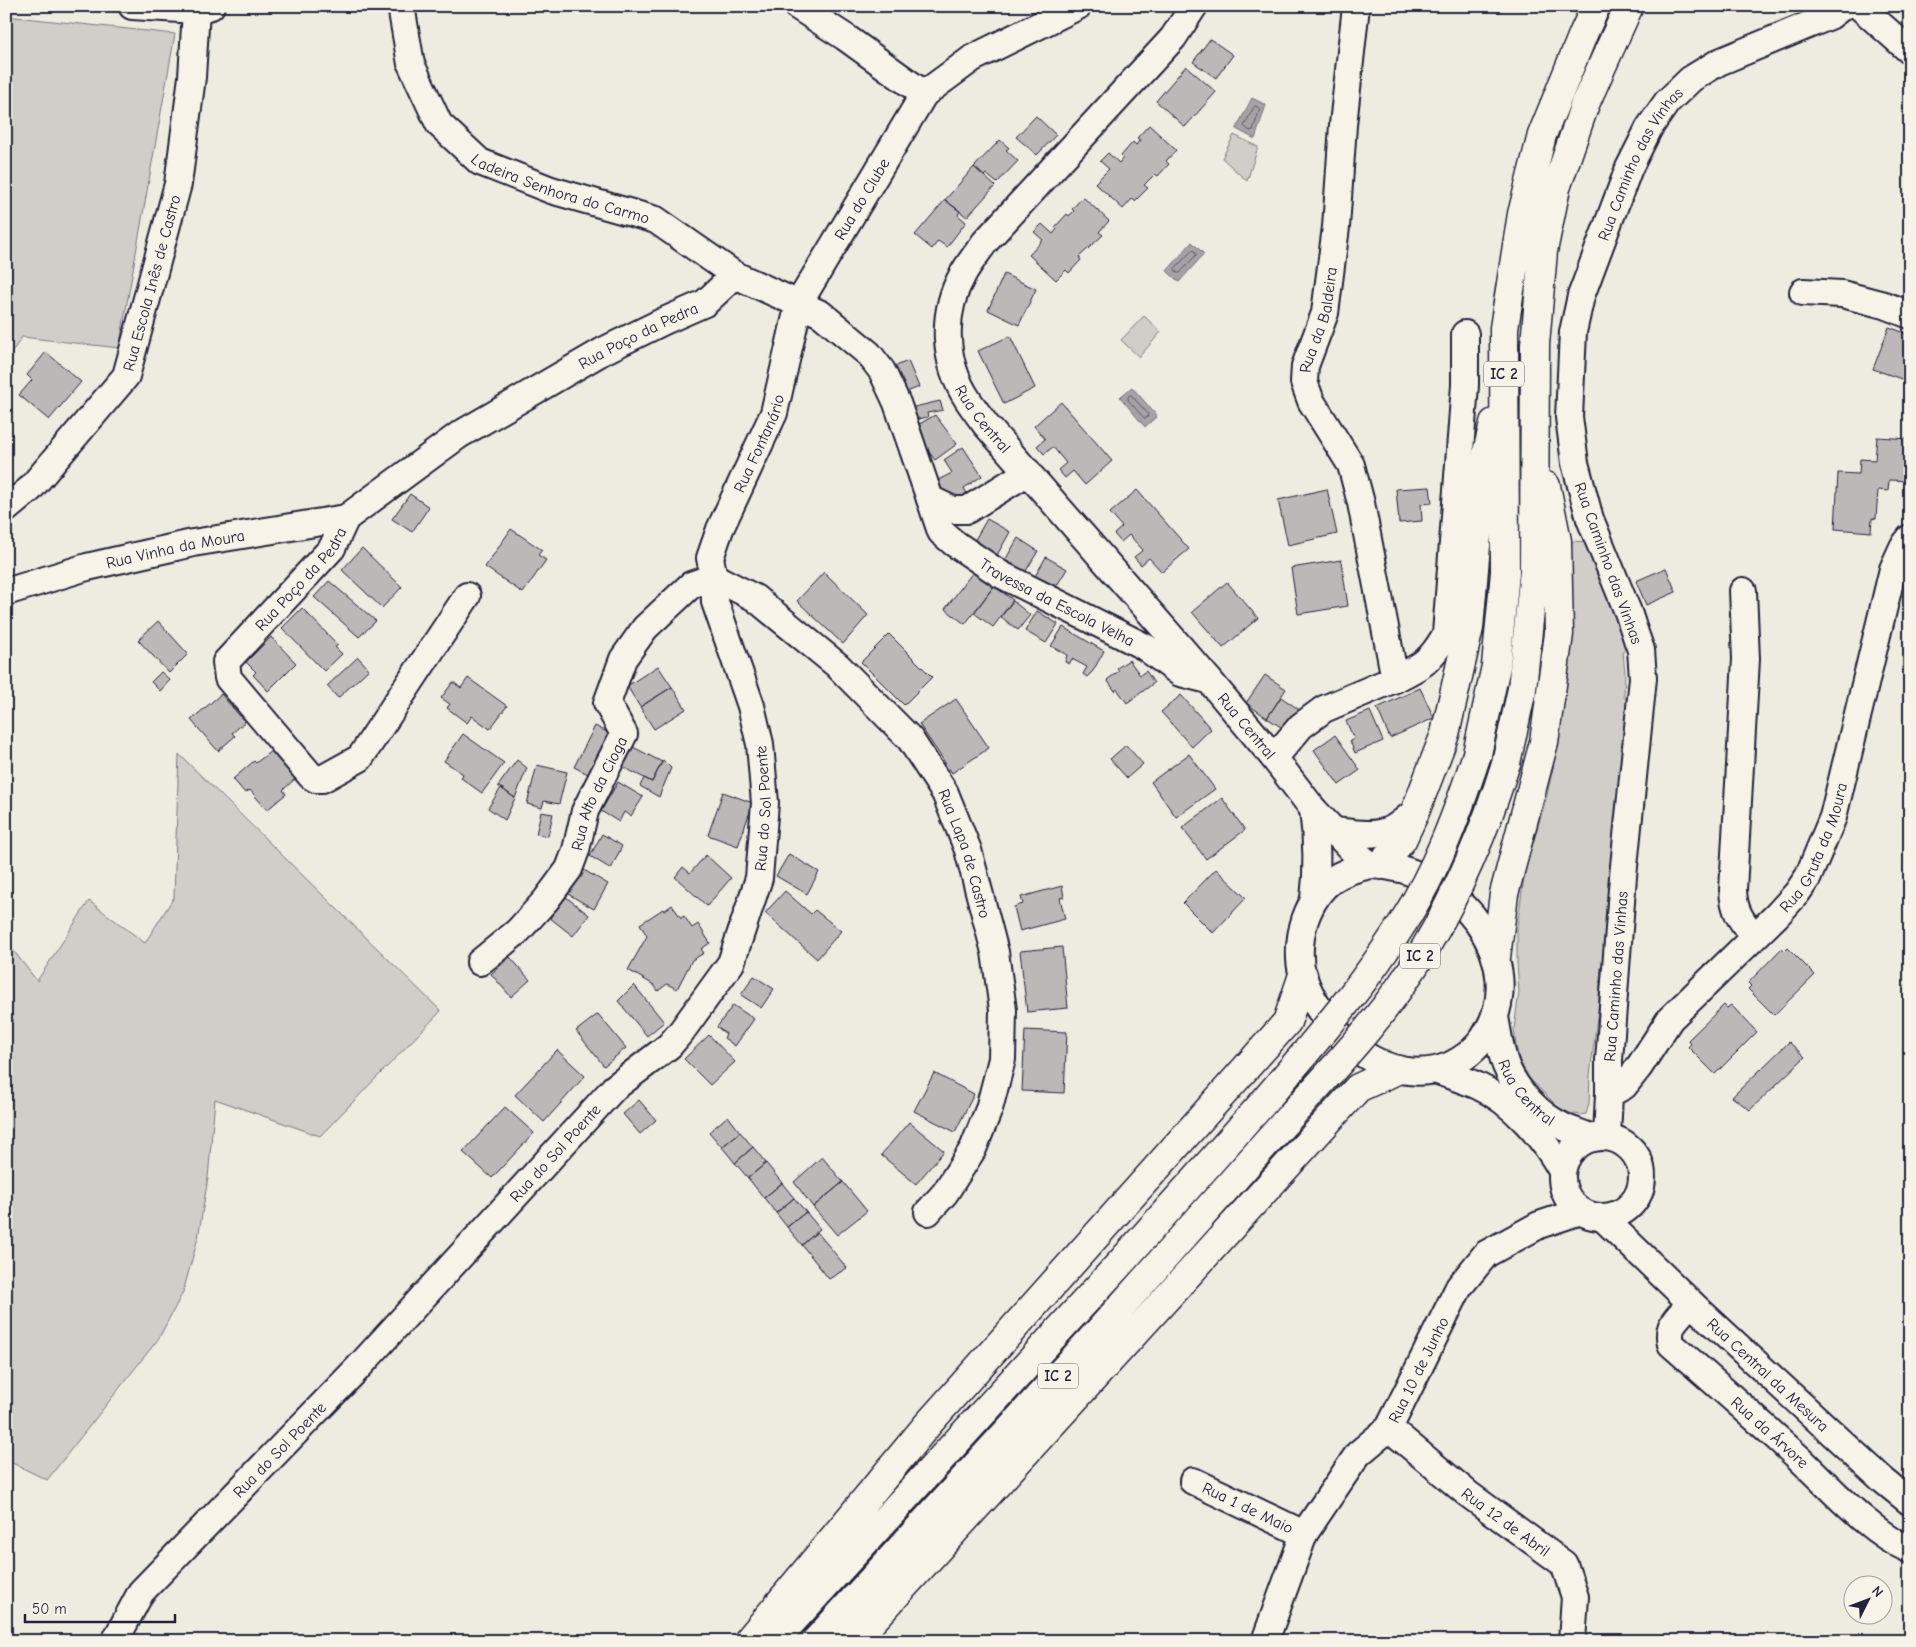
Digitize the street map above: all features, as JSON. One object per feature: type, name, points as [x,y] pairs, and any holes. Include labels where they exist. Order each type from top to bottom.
[{"type":"highway","name":"IC 2","points":[[774,1641],[1124,1259],[1262,1104],[1367,976],[1405,920],[1436,862],[1459,811],[1477,754],[1496,666],[1505,572],[1504,328],[1522,214],[1542,135],[1596,6]]},
{"type":"highway","name":"IC 2","points":[[816,1641],[1100,1330],[1340,1062],[1377,1016],[1424,950],[1469,862],[1492,808],[1506,763],[1522,689],[1534,570],[1535,344],[1543,251],[1556,188],[1585,104],[1630,6]]},
{"type":"highway","points":[[1376,865],[1402,840],[1415,812],[1445,734],[1469,628],[1482,474],[1504,383]]},
{"type":"highway","points":[[1496,957],[1504,894],[1544,742],[1559,634],[1557,541],[1535,434]]},
{"type":"highway","points":[[748,1641],[928,1424],[1287,1022],[1303,975]]},
{"type":"highway","points":[[854,1641],[1358,1088],[1397,1070]]},
{"type":"street","points":[[132,6],[203,8]]},
{"type":"street","name":"Ladeira Senhora do Carmo","points":[[402,6],[411,64],[439,124],[480,162],[552,190],[656,220],[735,275],[799,303]]},
{"type":"street","points":[[797,6],[845,37],[924,94],[973,58],[1078,6]]},
{"type":"street","name":"Rua Central","points":[[1194,6],[1173,38],[985,242],[963,274],[952,301],[946,330],[952,365],[967,399],[986,425],[1209,680],[1274,758],[1313,809],[1354,852],[1376,865]]},
{"type":"street","name":"Rua da Baldeira","points":[[1356,6],[1343,125],[1336,228],[1325,313],[1305,366],[1304,382],[1311,401],[1351,465],[1361,502],[1395,679]]},
{"type":"street","name":"Rua Caminho das Vinhas","points":[[1600,1138],[1609,1094],[1608,1060],[1623,876],[1643,678],[1639,644],[1590,519],[1574,463],[1569,417],[1574,332],[1581,296],[1629,168],[1649,128],[1667,102],[1691,79],[1719,62],[1830,16],[1843,6]]},
{"type":"street","points":[[1859,6],[1910,51]]},
{"type":"street","name":"Rua Escola Inês de Castro","points":[[6,509],[30,489],[126,376],[178,184],[203,8]]},
{"type":"street","name":"Rua do Clube","points":[[799,303],[924,94]]},
{"type":"street","name":"Rua Poço da Pedra","points":[[467,596],[360,758],[322,779],[316,779],[311,776],[228,678],[226,662],[332,548],[346,518],[459,434],[603,351],[705,303],[735,275]]},
{"type":"street","points":[[1803,292],[1842,294],[1884,305],[1910,315]]},
{"type":"street","name":"Travessa da Escola Velha","points":[[799,303],[821,314],[868,354],[882,371],[897,403],[941,532],[1000,574],[1145,647],[1180,673],[1209,680]]},
{"type":"street","name":"Rua Fontanário","points":[[714,577],[710,558],[720,529],[774,413],[799,303]]},
{"type":"street","points":[[1274,758],[1301,726],[1324,709],[1420,668],[1436,652],[1446,634],[1465,385],[1465,334]]},
{"type":"street","points":[[930,499],[953,510],[966,510],[1028,472]]},
{"type":"street","name":"Rua Vinha da Moura","points":[[6,592],[87,567],[184,545],[346,518]]},
{"type":"street","name":"Rua Gruta da Moura","points":[[1609,1094],[1624,1086],[1639,1067],[1670,1019],[1754,938],[1797,893],[1808,877],[1833,817],[1889,584],[1903,547],[1910,538]]},
{"type":"street","name":"Rua Alto da Cioga","points":[[480,962],[518,931],[546,900],[569,869],[576,850],[585,811],[624,734],[607,703],[622,659],[645,628],[691,585],[714,577]]},
{"type":"street","name":"Rua Lapa de Castro","points":[[714,577],[755,598],[837,665],[910,740],[945,793],[968,850],[995,952],[1003,1010],[1002,1059],[989,1109],[973,1149],[950,1186],[928,1212]]},
{"type":"street","name":"Rua do Sol Poente","points":[[115,1641],[141,1592],[357,1369],[614,1088],[668,1046],[681,1032],[731,963],[759,878],[765,803],[760,744],[751,706],[715,602],[714,577]]},
{"type":"street","points":[[1743,591],[1746,659],[1733,890],[1734,906],[1754,938]]},
{"type":"street","points":[[1313,809],[1317,846],[1317,874],[1314,898],[1306,917],[1301,938],[1303,975],[1317,1007],[1340,1036],[1370,1059],[1397,1070],[1419,1072],[1438,1070],[1460,1061],[1483,1039],[1495,1017],[1499,998],[1496,957],[1480,924],[1444,888],[1409,872],[1376,865],[1352,869],[1338,876],[1314,898]]},
{"type":"street","points":[[1335,831],[1358,834],[1383,832],[1391,830],[1415,812]]},
{"type":"street","name":"Rua Central","points":[[1495,1017],[1505,1064],[1511,1077],[1524,1095],[1544,1114],[1563,1126],[1600,1138]]},
{"type":"street","name":"Rua Central","points":[[1438,1070],[1479,1086],[1501,1100],[1539,1135],[1587,1201],[1630,1244]]},
{"type":"street","points":[[1600,1138],[1618,1141],[1629,1148],[1636,1158],[1641,1169],[1641,1181],[1638,1193],[1632,1203],[1587,1201],[1566,1160],[1572,1150],[1582,1142],[1600,1138]]},
{"type":"street","name":"Rua 10 de Junho","points":[[1265,1641],[1304,1534],[1358,1454],[1389,1428],[1459,1287],[1486,1254],[1587,1201]]},
{"type":"street","name":"Rua Central da Mesura","points":[[1630,1244],[1691,1303],[1884,1481],[1910,1502]]},
{"type":"street","name":"Rua da Árvore","points":[[1691,1303],[1670,1326],[1671,1344],[1782,1442],[1859,1514],[1893,1542],[1910,1550]]},
{"type":"street","name":"Rua 12 de Abril","points":[[1389,1428],[1468,1494],[1564,1564],[1575,1596],[1572,1641]]},
{"type":"street","name":"Rua 1 de Maio","points":[[1192,1481],[1304,1534]]},
{"type":"shaded area","points":[[6,16],[175,34],[119,348],[22,337],[6,361]]},
{"type":"shaded area","points":[[1234,135],[1258,147],[1247,181],[1222,158]]},
{"type":"shaded area","points":[[1144,316],[1161,332],[1139,357],[1121,340]]},
{"type":"shaded area","points":[[1570,541],[1589,542],[1629,644],[1623,651],[1624,697],[1631,703],[1608,963],[1601,966],[1590,1075],[1589,1104],[1586,1114],[1580,1115],[1570,1113],[1558,1107],[1530,1079],[1520,1062],[1514,1029],[1519,992],[1517,926],[1525,871],[1547,795],[1558,744],[1565,693]]},
{"type":"shaded area","points":[[179,754],[441,1011],[320,1136],[215,1099],[208,1178],[198,1238],[183,1292],[159,1338],[47,1480],[6,1460],[6,941],[37,981],[89,901],[145,943],[174,897]]},
{"type":"water","points":[[1252,98],[1266,105],[1255,139],[1236,129]]},
{"type":"water","points":[[1192,242],[1204,254],[1179,282],[1167,271]]},
{"type":"water","points":[[1132,387],[1157,416],[1145,427],[1120,397]]},
{"type":"building","points":[[1210,39],[1233,55],[1216,78],[1193,62]]},
{"type":"building","points":[[1186,66],[1216,92],[1185,127],[1156,101]]},
{"type":"building","points":[[1036,116],[1056,135],[1037,155],[1016,137]]},
{"type":"building","points":[[1149,125],[1176,150],[1166,161],[1169,164],[1158,176],[1155,174],[1144,185],[1148,188],[1135,201],[1132,199],[1123,209],[1095,183],[1109,169],[1100,161],[1108,153],[1119,163],[1123,158],[1121,156],[1133,142],[1136,145],[1140,140],[1137,138]]},
{"type":"building","points":[[1000,140],[1009,148],[1006,150],[1018,161],[997,183],[986,174],[984,176],[974,167]]},
{"type":"building","points":[[974,167],[995,186],[967,217],[945,200]]},
{"type":"building","points":[[1083,197],[1109,221],[1099,232],[1103,235],[1079,257],[1081,260],[1069,273],[1066,270],[1056,280],[1029,255],[1043,240],[1034,232],[1042,224],[1053,234],[1057,229],[1055,227],[1067,214],[1069,216],[1074,211],[1072,209]]},
{"type":"building","points":[[945,200],[960,211],[958,215],[966,222],[947,247],[938,241],[932,249],[915,235]]},
{"type":"building","points":[[1004,274],[1036,289],[1019,325],[988,310]]},
{"type":"building","points":[[1889,327],[1910,335],[1910,382],[1873,369]]},
{"type":"building","points":[[1010,336],[1035,388],[1004,404],[978,351]]},
{"type":"building","points":[[46,352],[81,382],[49,420],[19,395],[32,380],[27,375]]},
{"type":"building","points":[[908,361],[919,387],[899,395],[891,368]]},
{"type":"building","points":[[940,401],[943,410],[927,413],[928,417],[913,420],[906,409]]},
{"type":"building","points":[[1061,402],[1112,461],[1085,485],[1073,471],[1065,478],[1058,470],[1066,463],[1053,447],[1044,454],[1037,446],[1045,439],[1034,426]]},
{"type":"building","points":[[935,415],[957,444],[935,460],[920,440],[916,426]]},
{"type":"building","points":[[1877,437],[1910,439],[1910,481],[1889,480],[1888,491],[1878,490],[1876,519],[1872,518],[1871,532],[1835,529],[1838,473],[1859,474],[1860,459],[1875,460]]},
{"type":"building","points":[[963,447],[982,476],[964,488],[970,499],[943,499],[932,483],[952,473],[944,460]]},
{"type":"building","points":[[1430,487],[1432,503],[1421,504],[1422,521],[1399,523],[1396,489]]},
{"type":"building","points":[[1327,489],[1337,534],[1288,545],[1278,500]]},
{"type":"building","points":[[1137,490],[1189,549],[1162,572],[1149,558],[1141,565],[1134,557],[1143,550],[1129,535],[1121,542],[1114,534],[1122,527],[1110,513]]},
{"type":"building","points":[[410,494],[429,507],[412,532],[392,519]]},
{"type":"building","points":[[987,519],[1010,532],[996,557],[973,543]]},
{"type":"building","points":[[511,529],[542,550],[538,555],[546,560],[523,593],[485,567]]},
{"type":"building","points":[[1018,538],[1038,551],[1024,574],[1004,562]]},
{"type":"building","points":[[362,548],[402,587],[382,608],[342,570]]},
{"type":"building","points":[[1046,557],[1067,569],[1054,590],[1034,578]]},
{"type":"building","points":[[1341,560],[1348,606],[1298,614],[1291,568]]},
{"type":"building","points":[[1666,568],[1676,592],[1646,605],[1636,581]]},
{"type":"building","points":[[824,572],[868,615],[843,644],[797,601]]},
{"type":"building","points":[[973,572],[994,586],[965,624],[945,609]]},
{"type":"building","points":[[329,581],[376,621],[359,637],[314,597]]},
{"type":"building","points":[[1227,582],[1258,618],[1223,648],[1192,612]]},
{"type":"building","points":[[994,586],[1013,600],[993,627],[974,613]]},
{"type":"building","points":[[1013,601],[1030,615],[1018,630],[1001,617]]},
{"type":"building","points":[[302,608],[338,645],[335,647],[342,654],[324,671],[282,628]]},
{"type":"building","points":[[1037,611],[1058,624],[1046,643],[1025,631]]},
{"type":"building","points":[[158,621],[188,654],[169,673],[138,640]]},
{"type":"building","points":[[1063,627],[1104,651],[1093,671],[1087,677],[1083,674],[1087,667],[1072,659],[1069,664],[1065,662],[1067,655],[1051,646]]},
{"type":"building","points":[[889,634],[932,677],[904,705],[861,662]]},
{"type":"building","points":[[271,637],[296,663],[268,691],[253,675],[256,672],[246,662]]},
{"type":"building","points":[[358,657],[369,669],[338,698],[327,686]]},
{"type":"building","points":[[1129,660],[1140,675],[1146,671],[1154,683],[1127,703],[1117,689],[1115,691],[1107,680],[1119,671],[1117,668]]},
{"type":"building","points":[[658,666],[672,687],[640,707],[627,686]]},
{"type":"building","points":[[161,672],[170,680],[160,691],[151,682]]},
{"type":"building","points":[[1265,675],[1286,689],[1267,718],[1246,703]]},
{"type":"building","points":[[468,678],[507,706],[490,729],[472,716],[467,723],[447,708],[450,704],[441,698],[453,682],[461,688]]},
{"type":"building","points":[[672,687],[686,709],[654,729],[640,707]]},
{"type":"building","points":[[1420,688],[1434,718],[1390,738],[1377,708]]},
{"type":"building","points":[[221,694],[245,722],[232,733],[235,736],[218,751],[191,720]]},
{"type":"building","points":[[1181,695],[1211,729],[1192,747],[1161,712]]},
{"type":"building","points":[[1281,697],[1301,711],[1287,731],[1267,718]]},
{"type":"building","points":[[956,699],[989,748],[952,773],[919,724]]},
{"type":"building","points":[[1370,711],[1383,741],[1355,753],[1350,741],[1354,739],[1346,721]]},
{"type":"building","points":[[595,726],[611,734],[596,778],[574,767]]},
{"type":"building","points":[[463,734],[504,763],[482,793],[461,778],[463,774],[444,761]]},
{"type":"building","points":[[1335,735],[1360,770],[1339,785],[1314,750]]},
{"type":"building","points":[[1126,745],[1143,764],[1127,778],[1110,759]]},
{"type":"building","points":[[633,747],[662,762],[652,782],[623,767]]},
{"type":"building","points":[[272,750],[296,778],[283,790],[286,794],[267,810],[250,790],[245,793],[233,779],[254,761],[256,763]]},
{"type":"building","points":[[1189,754],[1215,789],[1176,817],[1151,782]]},
{"type":"building","points":[[517,760],[527,768],[515,798],[498,786]]},
{"type":"building","points":[[663,760],[671,768],[659,797],[640,786],[644,778],[652,782]]},
{"type":"building","points":[[537,765],[567,772],[559,804],[544,801],[542,808],[527,804]]},
{"type":"building","points":[[618,782],[643,797],[631,816],[624,812],[619,822],[601,811]]},
{"type":"building","points":[[501,788],[515,798],[505,820],[488,808]]},
{"type":"building","points":[[723,792],[753,803],[738,846],[708,835]]},
{"type":"building","points":[[1222,798],[1245,830],[1206,859],[1182,828]]},
{"type":"building","points":[[541,812],[553,814],[548,836],[536,834]]},
{"type":"building","points":[[602,834],[622,846],[611,869],[590,856]]},
{"type":"building","points":[[789,854],[819,872],[807,894],[776,876]]},
{"type":"building","points":[[706,855],[731,878],[707,906],[675,877],[683,867],[690,873]]},
{"type":"building","points":[[582,869],[608,884],[594,909],[568,894]]},
{"type":"building","points":[[1216,869],[1246,898],[1213,933],[1183,903]]},
{"type":"building","points":[[1062,886],[1064,897],[1060,898],[1065,919],[1020,931],[1014,907],[1023,904],[1021,897]]},
{"type":"building","points":[[785,891],[811,914],[815,910],[841,931],[817,959],[765,913]]},
{"type":"building","points":[[566,897],[589,915],[573,936],[550,918]]},
{"type":"building","points":[[672,905],[681,918],[684,916],[692,928],[698,924],[710,943],[701,949],[704,953],[692,960],[677,989],[667,984],[658,991],[654,985],[628,970],[647,936],[640,924]]},
{"type":"building","points":[[1062,947],[1068,1008],[1027,1012],[1020,951]]},
{"type":"building","points":[[1782,948],[1785,951],[1788,948],[1815,975],[1774,1015],[1748,989],[1751,986],[1748,983]]},
{"type":"building","points":[[510,957],[530,980],[511,997],[491,974]]},
{"type":"building","points":[[754,976],[774,989],[761,1008],[741,995]]},
{"type":"building","points":[[634,985],[664,1022],[647,1036],[618,1001]]},
{"type":"building","points":[[733,1005],[754,1019],[735,1046],[724,1038],[726,1034],[717,1027]]},
{"type":"building","points":[[1724,1005],[1727,1008],[1731,1005],[1757,1032],[1715,1074],[1688,1047],[1691,1044],[1688,1040]]},
{"type":"building","points":[[598,1014],[626,1048],[604,1066],[576,1031]]},
{"type":"building","points":[[1025,1030],[1067,1032],[1064,1093],[1022,1091]]},
{"type":"building","points":[[709,1035],[735,1062],[710,1085],[684,1059]]},
{"type":"building","points":[[1789,1042],[1805,1057],[1750,1110],[1732,1097]]},
{"type":"building","points":[[557,1050],[585,1076],[544,1122],[515,1095]]},
{"type":"building","points":[[934,1073],[974,1094],[955,1132],[914,1111]]},
{"type":"building","points":[[639,1100],[656,1120],[640,1134],[623,1114]]},
{"type":"building","points":[[505,1107],[534,1133],[492,1178],[463,1152]]},
{"type":"building","points":[[728,1116],[740,1132],[722,1147],[709,1132]]},
{"type":"building","points":[[909,1122],[944,1151],[916,1184],[881,1155]]},
{"type":"building","points":[[740,1132],[753,1147],[735,1163],[722,1147]]},
{"type":"building","points":[[753,1147],[766,1163],[748,1178],[735,1163]]},
{"type":"building","points":[[822,1157],[843,1182],[813,1207],[794,1182]]},
{"type":"building","points":[[766,1163],[782,1183],[764,1198],[748,1178]]},
{"type":"building","points":[[843,1182],[867,1211],[837,1235],[813,1207]]},
{"type":"building","points":[[782,1183],[794,1198],[776,1213],[764,1198]]},
{"type":"building","points":[[794,1198],[806,1212],[787,1227],[776,1213]]},
{"type":"building","points":[[806,1212],[820,1229],[802,1245],[787,1227]]},
{"type":"building","points":[[817,1232],[847,1268],[829,1279],[802,1245]]}]
